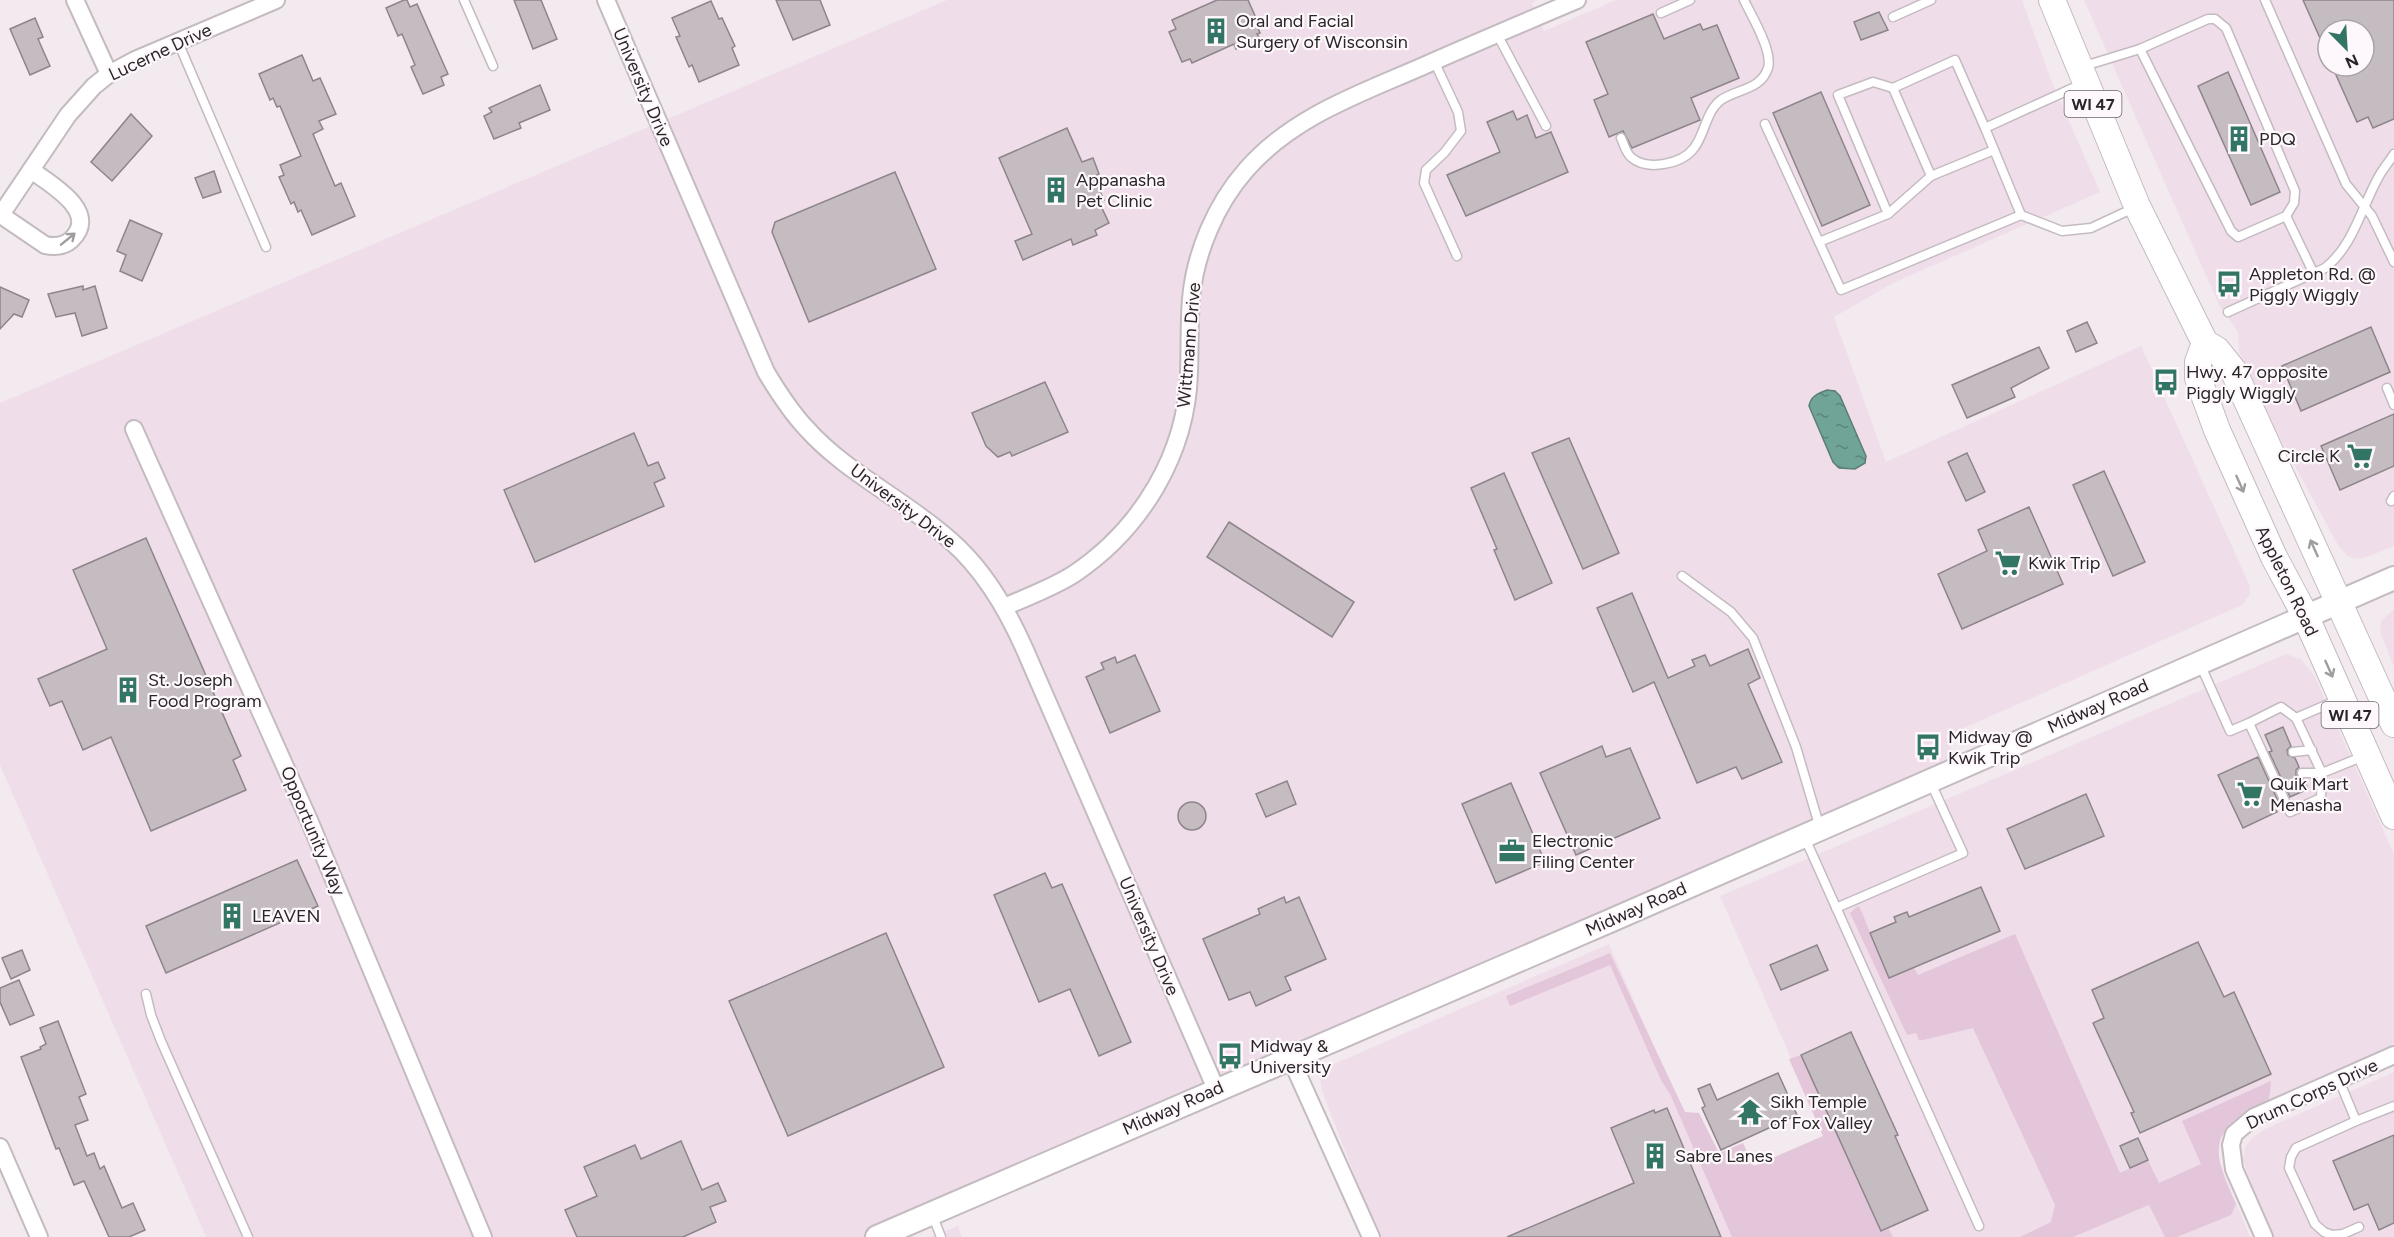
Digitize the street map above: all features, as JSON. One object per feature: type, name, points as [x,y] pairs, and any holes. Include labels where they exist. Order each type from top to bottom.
[{"type":"main road","name":"Appleton Road","points":[[2052,0],[2137,206],[2205,343],[2217,350],[2234,370],[2394,724]]},
{"type":"main road","name":"Appleton Road","points":[[2205,343],[2197,370],[2209,411],[2263,534],[2305,615],[2394,816]]},
{"type":"main road","name":"Midway Road","points":[[877,1237],[2394,578]]},
{"type":"street","points":[[75,0],[109,74]]},
{"type":"street","name":"Lucerne Drive","points":[[1,215],[68,115],[94,86],[109,74],[276,0]]},
{"type":"street","name":"University Drive","points":[[606,0],[766,372],[784,403],[830,451],[950,540],[970,559],[1004,607],[1022,643],[1216,1089]]},
{"type":"street","name":"Wittmann Drive","points":[[1004,607],[1042,591],[1072,574],[1112,543],[1150,498],[1167,467],[1186,405],[1190,373],[1191,296],[1198,260],[1211,226],[1246,170],[1292,129],[1318,113],[1497,34],[1558,4],[1577,0]]},
{"type":"street","points":[[1,215],[45,245],[52,247],[61,246],[71,240],[78,231],[81,220],[74,203],[32,170]]},
{"type":"street","name":"Opportunity Way","points":[[134,429],[309,820],[483,1237]]},
{"type":"street","name":"Drum Corps Drive","points":[[2264,1237],[2234,1168],[2230,1145],[2234,1134],[2254,1117],[2394,1055]]},
{"type":"street","points":[[1290,1057],[1371,1237]]},
{"type":"street","points":[[0,1147],[39,1237]]},
{"type":"lane","points":[[465,0],[493,66]]},
{"type":"lane","points":[[1661,13],[1690,0]]},
{"type":"lane","points":[[1621,138],[1629,157],[1639,163],[1657,166],[1676,160],[1693,150],[1701,138],[1712,108],[1721,100],[1761,81],[1768,67],[1769,55],[1744,0]]},
{"type":"lane","points":[[1893,17],[1931,0]]},
{"type":"lane","points":[[2265,0],[2346,184],[2379,227],[2394,262]]},
{"type":"lane","points":[[1985,128],[2081,75],[2208,19],[2215,20],[2226,28],[2293,183],[2294,203],[2286,216],[2238,237],[2231,231],[2140,49]]},
{"type":"lane","points":[[1497,34],[1546,126]]},
{"type":"lane","points":[[178,42],[266,248]]},
{"type":"lane","points":[[1888,214],[1838,95],[1872,82],[1893,88],[1956,60],[2020,216]]},
{"type":"lane","points":[[1434,61],[1458,112],[1461,131],[1444,153],[1426,170],[1424,183],[1457,256]]},
{"type":"lane","points":[[1893,88],[1931,176]]},
{"type":"lane","points":[[1765,124],[1841,290],[2020,216],[2062,231],[2091,228],[2137,206]]},
{"type":"lane","points":[[1819,242],[1888,214],[1931,176],[1994,150]]},
{"type":"lane","points":[[2228,312],[2314,274],[2335,260],[2345,247],[2378,178],[2394,154]]},
{"type":"lane","points":[[2286,216],[2314,274]]},
{"type":"lane","points":[[2387,388],[2394,405]]},
{"type":"lane","points":[[1682,576],[1731,612],[1753,638],[1796,747],[1812,832],[1836,908],[1979,1226]]},
{"type":"lane","points":[[2199,662],[2230,731],[2281,707],[2296,718],[2322,773],[2321,798],[2290,812],[2268,752],[2249,723]]},
{"type":"lane","points":[[2296,718],[2342,698]]},
{"type":"lane","points":[[2293,752],[2312,750]]},
{"type":"lane","points":[[2302,773],[2322,773],[2367,755]]},
{"type":"lane","points":[[1836,908],[1963,853],[1930,780]]},
{"type":"lane","points":[[146,994],[158,1032],[248,1237]]},
{"type":"lane","points":[[2339,1080],[2356,1122]]},
{"type":"lane","points":[[2359,1227],[2343,1234],[2332,1235],[2324,1232],[2315,1224],[2289,1168],[2290,1157],[2296,1148],[2394,1106]]},
{"type":"lane","points":[[932,1214],[941,1237]]},
{"type":"shaded area","points":[[947,0],[1537,0],[1532,3],[1544,31],[1616,0],[2022,0],[2051,80],[2100,192],[1893,283],[1834,317],[1886,462],[2141,346],[2249,584],[2250,594],[2242,605],[1946,736],[1959,767],[877,1237],[206,1237],[0,765],[0,403]]},
{"type":"shaded area","points":[[2084,0],[2394,0],[2394,546],[2356,559],[2347,556],[2338,545],[2272,424],[2239,352],[2238,332],[2219,305]]},
{"type":"shaded area","points":[[2394,609],[2394,667],[2380,631],[2381,621]]},
{"type":"shaded area","points":[[2286,654],[2301,659],[2315,677],[2394,854],[2394,1044],[2269,1100],[2229,1124],[2221,1138],[2218,1158],[2250,1237],[1869,1237],[1720,896]]},
{"type":"shaded area","points":[[1858,906],[1889,978],[1914,968],[1918,975],[2015,934],[2120,1173],[2148,1160],[2159,1183],[2201,1164],[2182,1121],[2271,1081],[2269,1100],[2235,1121],[2225,1131],[2220,1142],[2221,1168],[2236,1204],[2231,1215],[2177,1237],[2165,1237],[2149,1205],[2073,1237],[2020,1237],[2051,1222],[2055,1205],[1973,1028],[1923,1040],[1919,1040],[1916,1033],[1907,1035],[1850,913]]},
{"type":"shaded area","points":[[1609,944],[1738,1237],[1382,1237],[1360,1189],[1322,1091],[1320,1078],[1325,1068]]},
{"type":"shaded area","points":[[1610,953],[1685,1112],[1699,1113],[1719,1153],[1743,1143],[1754,1166],[1823,1136],[1789,1059],[1801,1055],[1882,1232],[1889,1229],[1893,1237],[1732,1237],[1671,1096],[1661,1080],[1610,965],[1510,1006],[1506,996]]},
{"type":"shaded area","points":[[2394,1072],[2394,1237],[2273,1237],[2260,1209],[2243,1160],[2245,1147],[2252,1138],[2265,1129]]},
{"type":"shaded area","points":[[958,1226],[962,1237],[931,1237]]},
{"type":"water","points":[[1827,390],[1835,391],[1840,396],[1866,456],[1865,463],[1855,469],[1839,468],[1833,462],[1809,406],[1815,396]]},
{"type":"building","points":[[407,0],[410,7],[417,4],[448,74],[441,77],[444,85],[423,94],[411,67],[415,65],[402,34],[398,36],[386,8]]},
{"type":"building","points":[[514,0],[541,0],[557,39],[533,49]]},
{"type":"building","points":[[776,0],[820,0],[830,25],[793,40]]},
{"type":"building","name":"Oral and Facial Surgery of Wisconsin","points":[[1217,0],[1248,0],[1260,27],[1258,28],[1260,33],[1257,34],[1260,39],[1236,49],[1234,44],[1192,63],[1190,59],[1182,62],[1169,32],[1176,29],[1172,20]]},
{"type":"building","points":[[2303,0],[2394,0],[2394,119],[2373,128],[2368,117],[2357,122],[2337,78],[2376,78],[2376,18],[2316,18],[2316,29]]},
{"type":"building","points":[[711,1],[735,46],[732,48],[739,65],[699,82],[692,65],[689,67],[676,37],[680,36],[672,18]]},
{"type":"building","points":[[1879,12],[1888,30],[1861,40],[1854,22]]},
{"type":"building","points":[[1653,14],[1664,39],[1700,24],[1703,30],[1717,25],[1739,78],[1691,98],[1700,120],[1632,148],[1623,131],[1609,137],[1594,100],[1608,94],[1586,42]]},
{"type":"building","points":[[35,18],[43,37],[38,39],[50,66],[30,75],[10,29]]},
{"type":"building","points":[[302,55],[313,81],[320,78],[336,114],[319,121],[323,129],[313,134],[335,186],[341,183],[355,216],[312,235],[301,210],[298,212],[294,202],[291,204],[279,177],[284,175],[280,165],[301,156],[280,106],[277,107],[273,98],[270,100],[259,74]]},
{"type":"building","name":"PDQ","points":[[2228,72],[2280,192],[2251,205],[2198,86]]},
{"type":"building","points":[[540,85],[550,110],[519,123],[521,128],[494,139],[484,116],[492,112],[489,108]]},
{"type":"building","points":[[1821,92],[1870,205],[1822,226],[1773,113]]},
{"type":"building","points":[[1513,111],[1517,120],[1527,115],[1536,138],[1551,132],[1568,172],[1466,216],[1447,175],[1500,152],[1487,122]]},
{"type":"building","points":[[131,114],[152,136],[112,181],[91,162]]},
{"type":"building","name":"Appanasha Pet Clinic","points":[[1067,128],[1082,162],[1093,158],[1099,174],[1095,176],[1097,180],[1095,180],[1104,200],[1099,202],[1109,223],[1095,230],[1097,235],[1073,245],[1071,239],[1023,260],[1015,241],[1032,234],[999,158]]},
{"type":"building","points":[[214,171],[221,192],[203,198],[195,178]]},
{"type":"building","points":[[895,172],[936,269],[809,322],[772,232],[775,222]]},
{"type":"building","points":[[130,220],[162,234],[142,281],[120,271],[126,255],[117,251]]},
{"type":"building","points":[[83,286],[83,290],[95,286],[107,328],[82,336],[75,313],[56,317],[48,294]]},
{"type":"building","points":[[0,287],[29,300],[22,317],[14,314],[0,329]]},
{"type":"building","points":[[2087,322],[2097,343],[2076,352],[2067,331]]},
{"type":"building","points":[[2371,327],[2390,372],[2301,411],[2282,366]]},
{"type":"building","points":[[2039,347],[2049,368],[2011,388],[2015,397],[1967,418],[1952,385]]},
{"type":"building","points":[[1045,382],[1068,432],[1012,456],[1010,452],[998,457],[986,446],[972,413]]},
{"type":"building","name":"Circle K","points":[[2394,414],[2394,466],[2340,490],[2321,446]]},
{"type":"building","points":[[634,433],[648,466],[658,462],[665,478],[654,483],[664,506],[535,562],[504,490]]},
{"type":"building","points":[[1569,438],[1619,553],[1583,569],[1532,453]]},
{"type":"building","points":[[1967,453],[1985,492],[1966,501],[1948,462]]},
{"type":"building","points":[[2104,471],[2145,562],[2113,576],[2073,485]]},
{"type":"building","points":[[1504,473],[1552,583],[1515,600],[1494,550],[1497,549],[1471,488]]},
{"type":"building","name":"Kwik Trip","points":[[2029,507],[2063,584],[1962,629],[1938,574],[1987,551],[1978,530]]},
{"type":"building","points":[[1229,522],[1354,602],[1332,637],[1207,557]]},
{"type":"building","name":"St. Joseph Food Program","points":[[146,538],[241,756],[233,760],[246,790],[151,831],[111,737],[83,750],[62,701],[50,706],[38,679],[107,649],[73,570]]},
{"type":"building","points":[[1632,593],[1668,678],[1695,666],[1692,660],[1705,655],[1710,666],[1748,649],[1760,678],[1748,684],[1782,762],[1742,779],[1736,767],[1697,783],[1654,682],[1633,692],[1597,608]]},
{"type":"building","points":[[1135,655],[1160,711],[1110,733],[1086,677],[1104,669],[1101,663],[1115,657],[1117,663]]},
{"type":"building","points":[[2283,727],[2291,746],[2287,750],[2288,755],[2295,758],[2299,767],[2296,770],[2296,776],[2304,779],[2308,789],[2290,797],[2269,752],[2272,751],[2265,735]]},
{"type":"building","points":[[1602,746],[1606,757],[1630,748],[1660,818],[1576,855],[1540,773]]},
{"type":"building","points":[[2258,757],[2278,801],[2273,803],[2277,812],[2243,828],[2218,775]]},
{"type":"building","points":[[1287,781],[1296,804],[1266,817],[1256,794]]},
{"type":"building","points":[[1511,783],[1545,862],[1496,883],[1462,804]]},
{"type":"building","points":[[2086,794],[2104,836],[2025,869],[2007,829]]},
{"type":"building","points":[[1192,802],[1202,806],[1206,816],[1202,826],[1192,830],[1182,826],[1178,816],[1182,806]]},
{"type":"building","name":"LEAVEN","points":[[297,860],[318,906],[166,973],[146,926]]},
{"type":"building","points":[[1045,873],[1052,888],[1062,884],[1131,1042],[1099,1056],[1070,989],[1039,1002],[994,895]]},
{"type":"building","points":[[1981,887],[2000,931],[1889,978],[1870,933],[1896,922],[1894,917],[1907,912],[1909,917]]},
{"type":"building","points":[[1284,897],[1286,903],[1299,897],[1326,959],[1285,977],[1291,990],[1256,1006],[1250,992],[1229,1000],[1203,939],[1260,914],[1258,909]]},
{"type":"building","points":[[886,933],[944,1067],[788,1136],[729,1001]]},
{"type":"building","points":[[2198,942],[2224,997],[2234,992],[2271,1074],[2140,1133],[2131,1113],[2134,1112],[2093,1023],[2104,1018],[2092,990]]},
{"type":"building","points":[[1817,945],[1828,970],[1781,990],[1770,965]]},
{"type":"building","points":[[22,950],[30,970],[11,979],[2,958]]},
{"type":"building","points":[[19,980],[34,1015],[10,1025],[0,1002],[0,988]]},
{"type":"building","points":[[58,1021],[86,1094],[79,1097],[88,1120],[75,1125],[87,1156],[94,1153],[100,1169],[104,1166],[122,1208],[133,1203],[145,1230],[129,1237],[109,1237],[84,1181],[74,1185],[59,1148],[56,1149],[21,1057],[41,1049],[40,1047],[46,1044],[40,1028]]},
{"type":"building","points":[[1851,1032],[1898,1135],[1895,1136],[1928,1210],[1881,1231],[1801,1055]]},
{"type":"building","name":"Sikh Temple of Fox Valley","points":[[1778,1073],[1797,1115],[1721,1150],[1702,1108],[1705,1106],[1698,1089],[1710,1084],[1717,1100]]},
{"type":"building","name":"Sabre Lanes","points":[[1667,1108],[1721,1237],[1507,1237],[1634,1183],[1611,1128],[1654,1110],[1655,1113]]},
{"type":"building","points":[[2394,1135],[2394,1223],[2379,1230],[2368,1204],[2354,1210],[2333,1161]]},
{"type":"building","points":[[2138,1138],[2148,1160],[2130,1168],[2120,1146]]},
{"type":"building","points":[[681,1141],[702,1190],[718,1183],[726,1201],[710,1207],[716,1222],[683,1237],[577,1237],[565,1210],[597,1196],[584,1167],[635,1145],[641,1159]]},
{"type":"place","name":"Oral and Facial Surgery of Wisconsin","points":[[1216,31]]},
{"type":"place","name":"PDQ","points":[[2239,139]]},
{"type":"place","name":"Appanasha Pet Clinic","points":[[1056,190]]},
{"type":"place","name":"Appleton Rd. @ Piggly Wiggly","points":[[2229,284]]},
{"type":"place","name":"Hwy. 47 opposite Piggly Wiggly","points":[[2166,382]]},
{"type":"place","name":"Circle K","points":[[2360,456]]},
{"type":"place","name":"Kwik Trip","points":[[2008,563]]},
{"type":"place","name":"St. Joseph Food Program","points":[[128,690]]},
{"type":"place","name":"Midway @ Kwik Trip","points":[[1928,747]]},
{"type":"place","name":"Quik Mart Menasha","points":[[2250,794]]},
{"type":"place","name":"Electronic Filing Center","points":[[1512,851]]},
{"type":"place","name":"LEAVEN","points":[[232,916]]},
{"type":"place","name":"Midway & University","points":[[1230,1056]]},
{"type":"place","name":"Sikh Temple of Fox Valley","points":[[1750,1112]]},
{"type":"place","name":"Sabre Lanes","points":[[1655,1156]]}]
